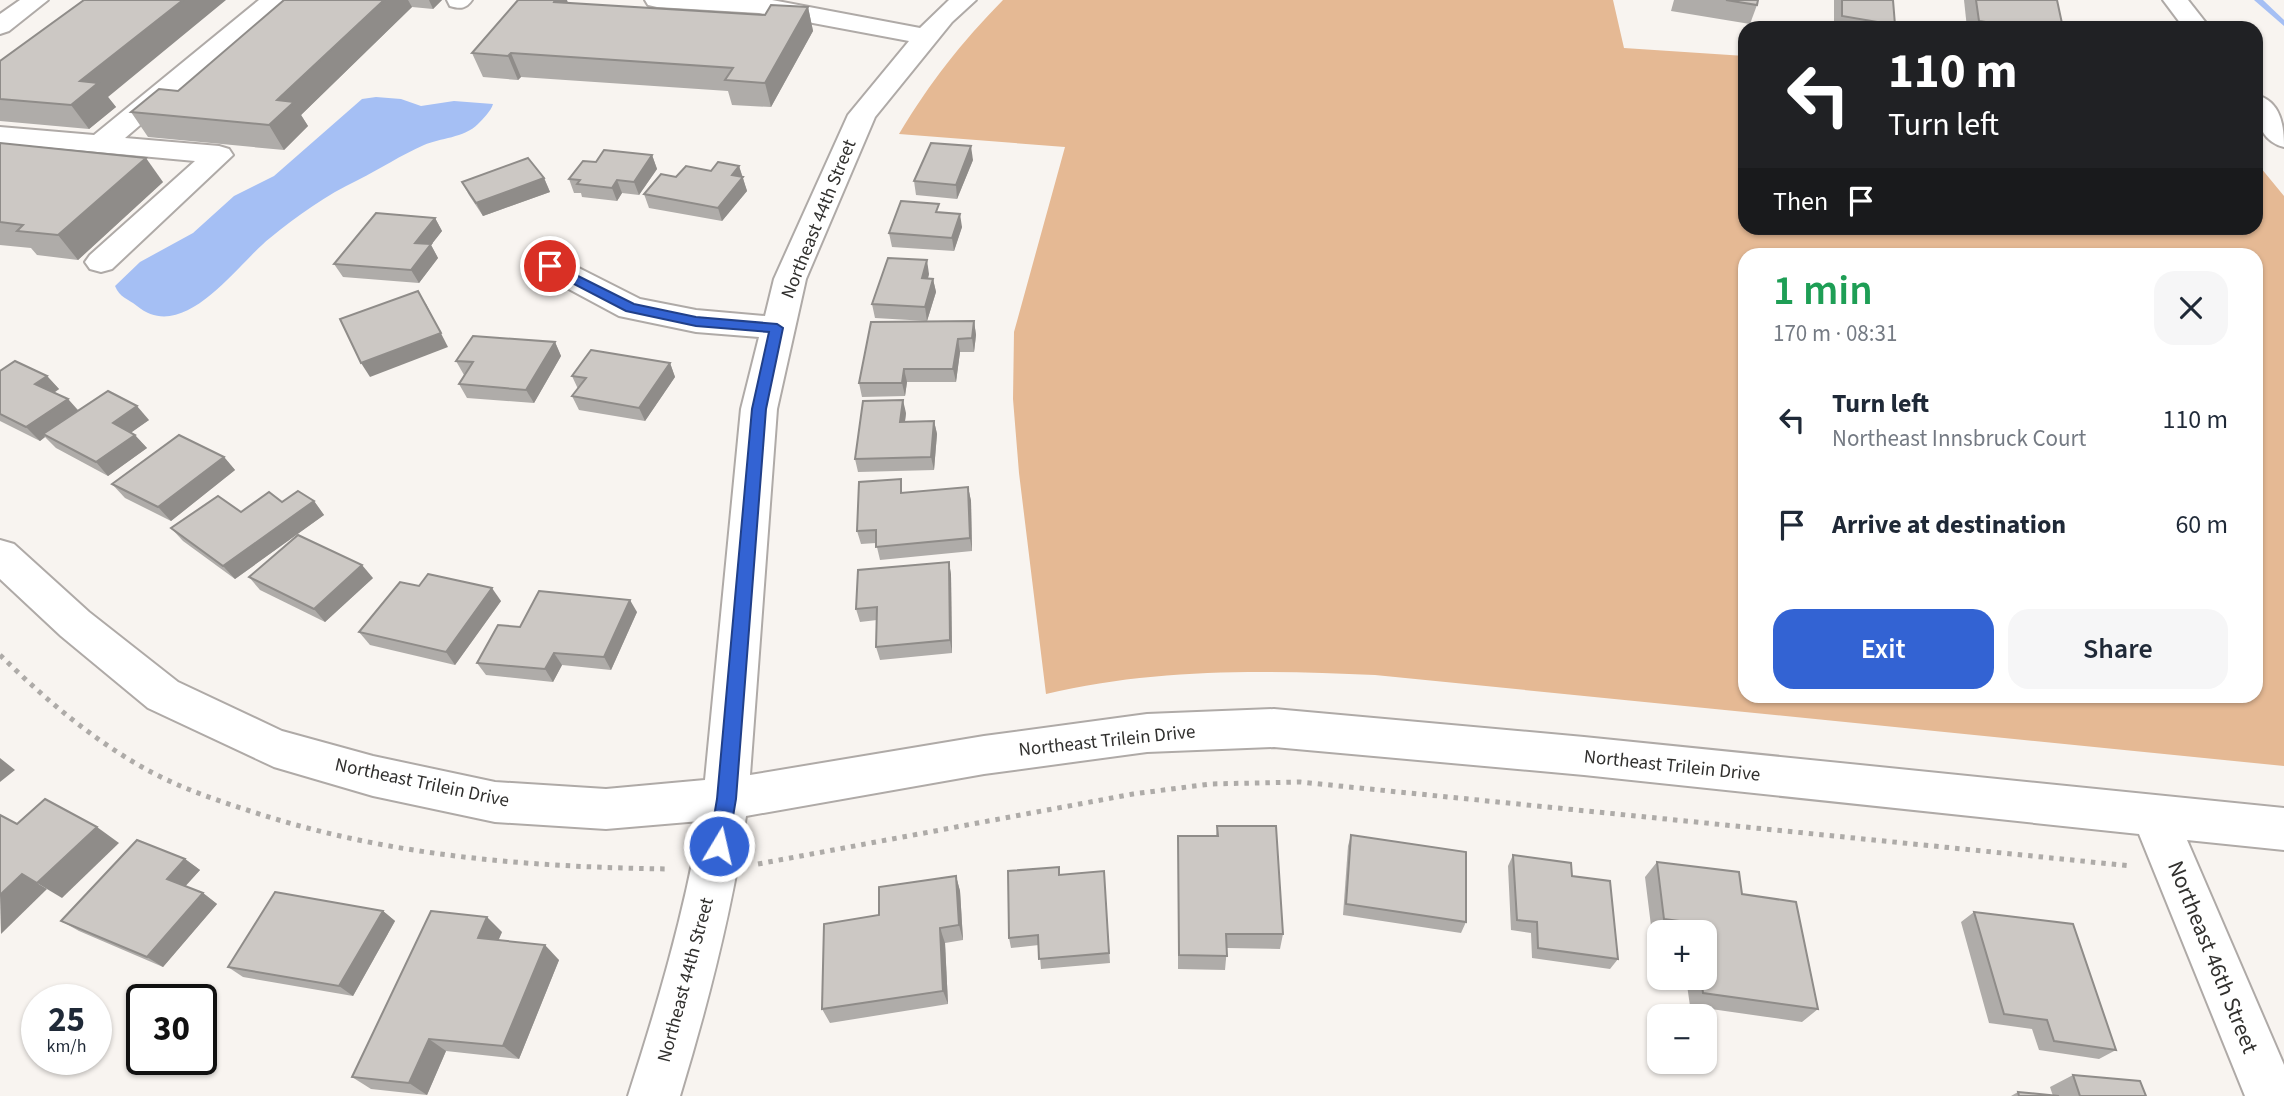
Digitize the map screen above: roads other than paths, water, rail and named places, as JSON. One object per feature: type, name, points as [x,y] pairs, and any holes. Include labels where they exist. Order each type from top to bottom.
[{"type":"street","points":[[0,26],[36,0]]},
{"type":"street","points":[[100,144],[274,0]]},
{"type":"street","points":[[657,0],[738,2],[927,37]]},
{"type":"street","name":"Northeast 44th Street","points":[[654,1096],[686,994],[715,870],[726,799],[759,409],[790,279],[862,115],[943,17],[964,0]]},
{"type":"street","points":[[2175,0],[2192,21]]},
{"type":"street","points":[[2263,112],[2284,139]]},
{"type":"street","points":[[0,135],[219,155],[101,262]]},
{"type":"street","points":[[550,266],[631,308],[696,321],[777,328]]},
{"type":"street","name":"Northeast Trilein Drive","points":[[0,555],[75,624],[163,695],[274,748],[373,776],[495,802],[606,808],[726,799],[984,755],[1147,733],[1273,728],[1584,756],[2284,829]]},
{"type":"street","name":"Northeast 46th Street","points":[[2155,817],[2271,1096]]},
{"type":"water","points":[[362,99],[401,99],[421,106],[454,101],[493,104],[487,115],[472,129],[415,149],[312,206],[270,238],[226,281],[191,308],[173,315],[155,315],[119,293],[115,286],[140,262],[193,233],[234,196],[274,176]]},
{"type":"waterway","points":[[2258,0],[2284,24]]}]
